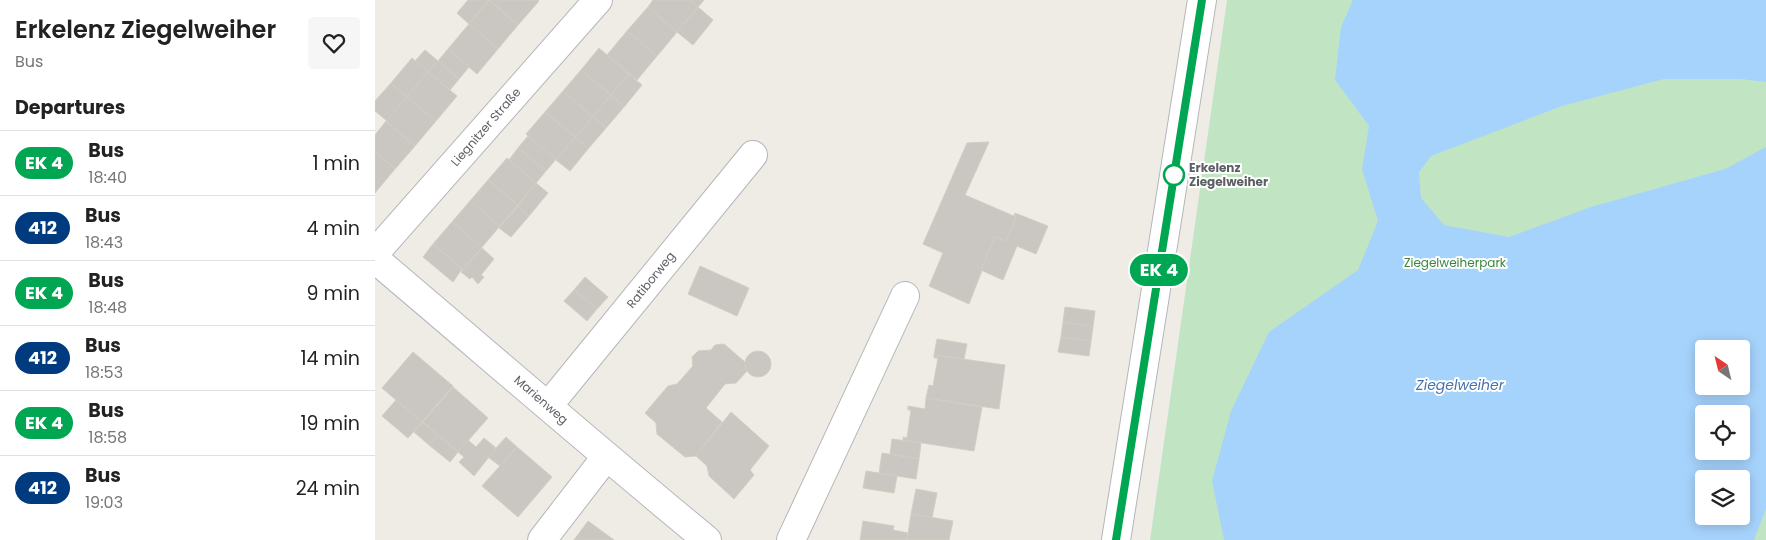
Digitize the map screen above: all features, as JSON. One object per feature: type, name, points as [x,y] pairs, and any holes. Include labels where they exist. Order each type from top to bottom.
[{"type":"street","name":"Liegnitzer Straße","points":[[375,253],[598,0]]},
{"type":"street","points":[[1116,540],[1202,0]]},
{"type":"street","name":"Ratiborweg","points":[[548,406],[753,155]]},
{"type":"street","name":"Marienweg","points":[[375,260],[606,457],[707,540]]},
{"type":"street","points":[[791,540],[905,296]]},
{"type":"street","points":[[542,540],[606,457]]},
{"type":"green space","name":"Ziegelweiher","points":[[1227,0],[1766,0],[1766,540],[1150,540]]},
{"type":"water","name":"Ziegelweiher","points":[[1353,0],[1766,0],[1766,82],[1741,79],[1664,79],[1562,106],[1431,156],[1419,172],[1421,198],[1444,225],[1509,237],[1591,207],[1725,169],[1766,147],[1766,509],[1754,540],[1224,540],[1212,481],[1231,411],[1269,332],[1358,270],[1378,221],[1362,169],[1369,126],[1335,80],[1341,27]]},
{"type":"building","points":[[468,0],[489,0],[469,24],[457,13]]},
{"type":"building","points":[[489,0],[538,0],[539,1],[518,25]]},
{"type":"building","points":[[489,0],[518,25],[498,49],[469,24]]},
{"type":"building","points":[[653,0],[689,0],[698,7],[677,32],[648,7]]},
{"type":"building","points":[[689,0],[704,0],[698,7]]},
{"type":"building","points":[[648,7],[677,32],[657,56],[627,31]]},
{"type":"building","points":[[698,7],[713,20],[693,45],[677,32]]},
{"type":"building","points":[[469,24],[498,49],[477,74],[448,49]]},
{"type":"building","points":[[627,31],[657,56],[637,80],[607,55]]},
{"type":"building","points":[[599,48],[629,74],[611,95],[581,70]]},
{"type":"building","points":[[448,49],[469,67],[459,79],[438,61]]},
{"type":"building","points":[[425,50],[438,61],[428,72],[415,61]]},
{"type":"building","points":[[412,58],[428,72],[407,97],[391,83]]},
{"type":"building","points":[[438,61],[459,79],[450,90],[428,72]]},
{"type":"building","points":[[581,70],[611,95],[593,117],[563,91]]},
{"type":"building","points":[[428,72],[457,96],[436,121],[407,97]]},
{"type":"building","points":[[629,74],[642,85],[624,107],[611,95]]},
{"type":"building","points":[[391,83],[407,97],[387,121],[375,111],[375,101]]},
{"type":"building","points":[[563,91],[593,117],[575,137],[545,112]]},
{"type":"building","points":[[611,95],[624,107],[606,128],[593,117]]},
{"type":"building","points":[[407,97],[436,121],[415,146],[386,121]]},
{"type":"building","points":[[545,112],[575,137],[556,160],[526,134]]},
{"type":"building","points":[[593,117],[606,128],[588,149],[575,137]]},
{"type":"building","points":[[386,121],[415,146],[395,169],[375,152],[375,135]]},
{"type":"building","points":[[528,136],[556,159],[546,171],[518,148]]},
{"type":"building","points":[[575,137],[588,149],[570,171],[556,160]]},
{"type":"building","points":[[989,142],[965,195],[1016,217],[1006,241],[995,237],[969,304],[929,286],[943,253],[923,244],[967,143]]},
{"type":"building","points":[[518,148],[546,171],[536,183],[509,160]]},
{"type":"building","points":[[375,152],[395,169],[375,193]]},
{"type":"building","points":[[507,158],[536,183],[518,205],[488,180]]},
{"type":"building","points":[[488,180],[518,205],[500,226],[470,201]]},
{"type":"building","points":[[536,183],[548,193],[529,216],[518,206]]},
{"type":"building","points":[[470,201],[500,226],[482,247],[452,222]]},
{"type":"building","points":[[518,206],[529,216],[511,237],[499,228]]},
{"type":"building","points":[[1015,213],[1048,226],[1036,254],[1017,246],[1003,280],[981,270],[995,237],[1006,241],[1016,217],[1014,216]]},
{"type":"building","points":[[452,222],[482,247],[463,270],[433,244]]},
{"type":"building","points":[[433,244],[462,269],[453,282],[423,257]]},
{"type":"building","points":[[482,248],[494,259],[481,275],[484,277],[478,284],[472,277],[470,279],[461,272]]},
{"type":"building","points":[[700,266],[749,288],[737,316],[688,294]]},
{"type":"building","points":[[585,277],[608,297],[597,309],[574,290]]},
{"type":"building","points":[[574,290],[597,309],[587,321],[564,301]]},
{"type":"building","points":[[1065,307],[1095,311],[1093,327],[1063,322]]},
{"type":"building","points":[[1063,322],[1093,327],[1091,341],[1061,337]]},
{"type":"building","points":[[1061,337],[1091,341],[1089,356],[1058,352]]},
{"type":"building","points":[[937,339],[967,344],[964,359],[934,355]]},
{"type":"building","points":[[724,344],[745,362],[747,371],[736,383],[725,384],[706,408],[722,422],[696,456],[685,457],[657,434],[656,423],[645,413],[668,386],[677,384],[693,366],[692,357],[698,351],[711,350],[715,345]]},
{"type":"building","points":[[758,351],[767,355],[771,364],[767,373],[758,377],[749,373],[745,364],[749,355]]},
{"type":"building","points":[[413,352],[453,386],[422,422],[382,388]]},
{"type":"building","points":[[934,355],[1005,365],[999,409],[926,398],[929,385],[933,386],[938,358],[934,358]]},
{"type":"building","points":[[453,387],[488,418],[458,452],[423,422]]},
{"type":"building","points":[[926,398],[982,407],[974,451],[903,440],[903,437],[907,438],[911,410],[908,410],[908,406],[925,409]]},
{"type":"building","points":[[396,400],[422,422],[408,438],[382,416]]},
{"type":"building","points":[[731,412],[769,446],[750,470],[754,475],[734,499],[709,476],[707,466],[696,456]]},
{"type":"building","points":[[422,422],[438,435],[429,445],[414,432]]},
{"type":"building","points":[[438,435],[458,452],[450,462],[429,445]]},
{"type":"building","points":[[506,437],[517,447],[500,466],[488,457]]},
{"type":"building","points":[[484,438],[496,448],[474,476],[459,462],[464,457],[458,452],[468,440],[476,447]]},
{"type":"building","points":[[892,439],[921,443],[919,459],[890,454]]},
{"type":"building","points":[[517,447],[552,477],[518,517],[482,486]]},
{"type":"building","points":[[882,453],[919,459],[916,479],[879,473]]},
{"type":"building","points":[[866,471],[897,476],[894,493],[863,488]]},
{"type":"building","points":[[916,489],[937,493],[932,518],[911,514]]},
{"type":"building","points":[[911,514],[953,521],[949,540],[907,540]]},
{"type":"building","points":[[588,521],[614,540],[574,540]]},
{"type":"building","points":[[863,521],[894,526],[893,530],[908,533],[907,540],[860,540]]},
{"type":"bus line","points":[[1116,540],[1202,0]]},
{"type":"place","name":"Erkelenz Ziegelweiher","points":[[1174,175]]},
{"type":"park label","name":"Ziegelweiherpark","points":[[1455,263]]}]
